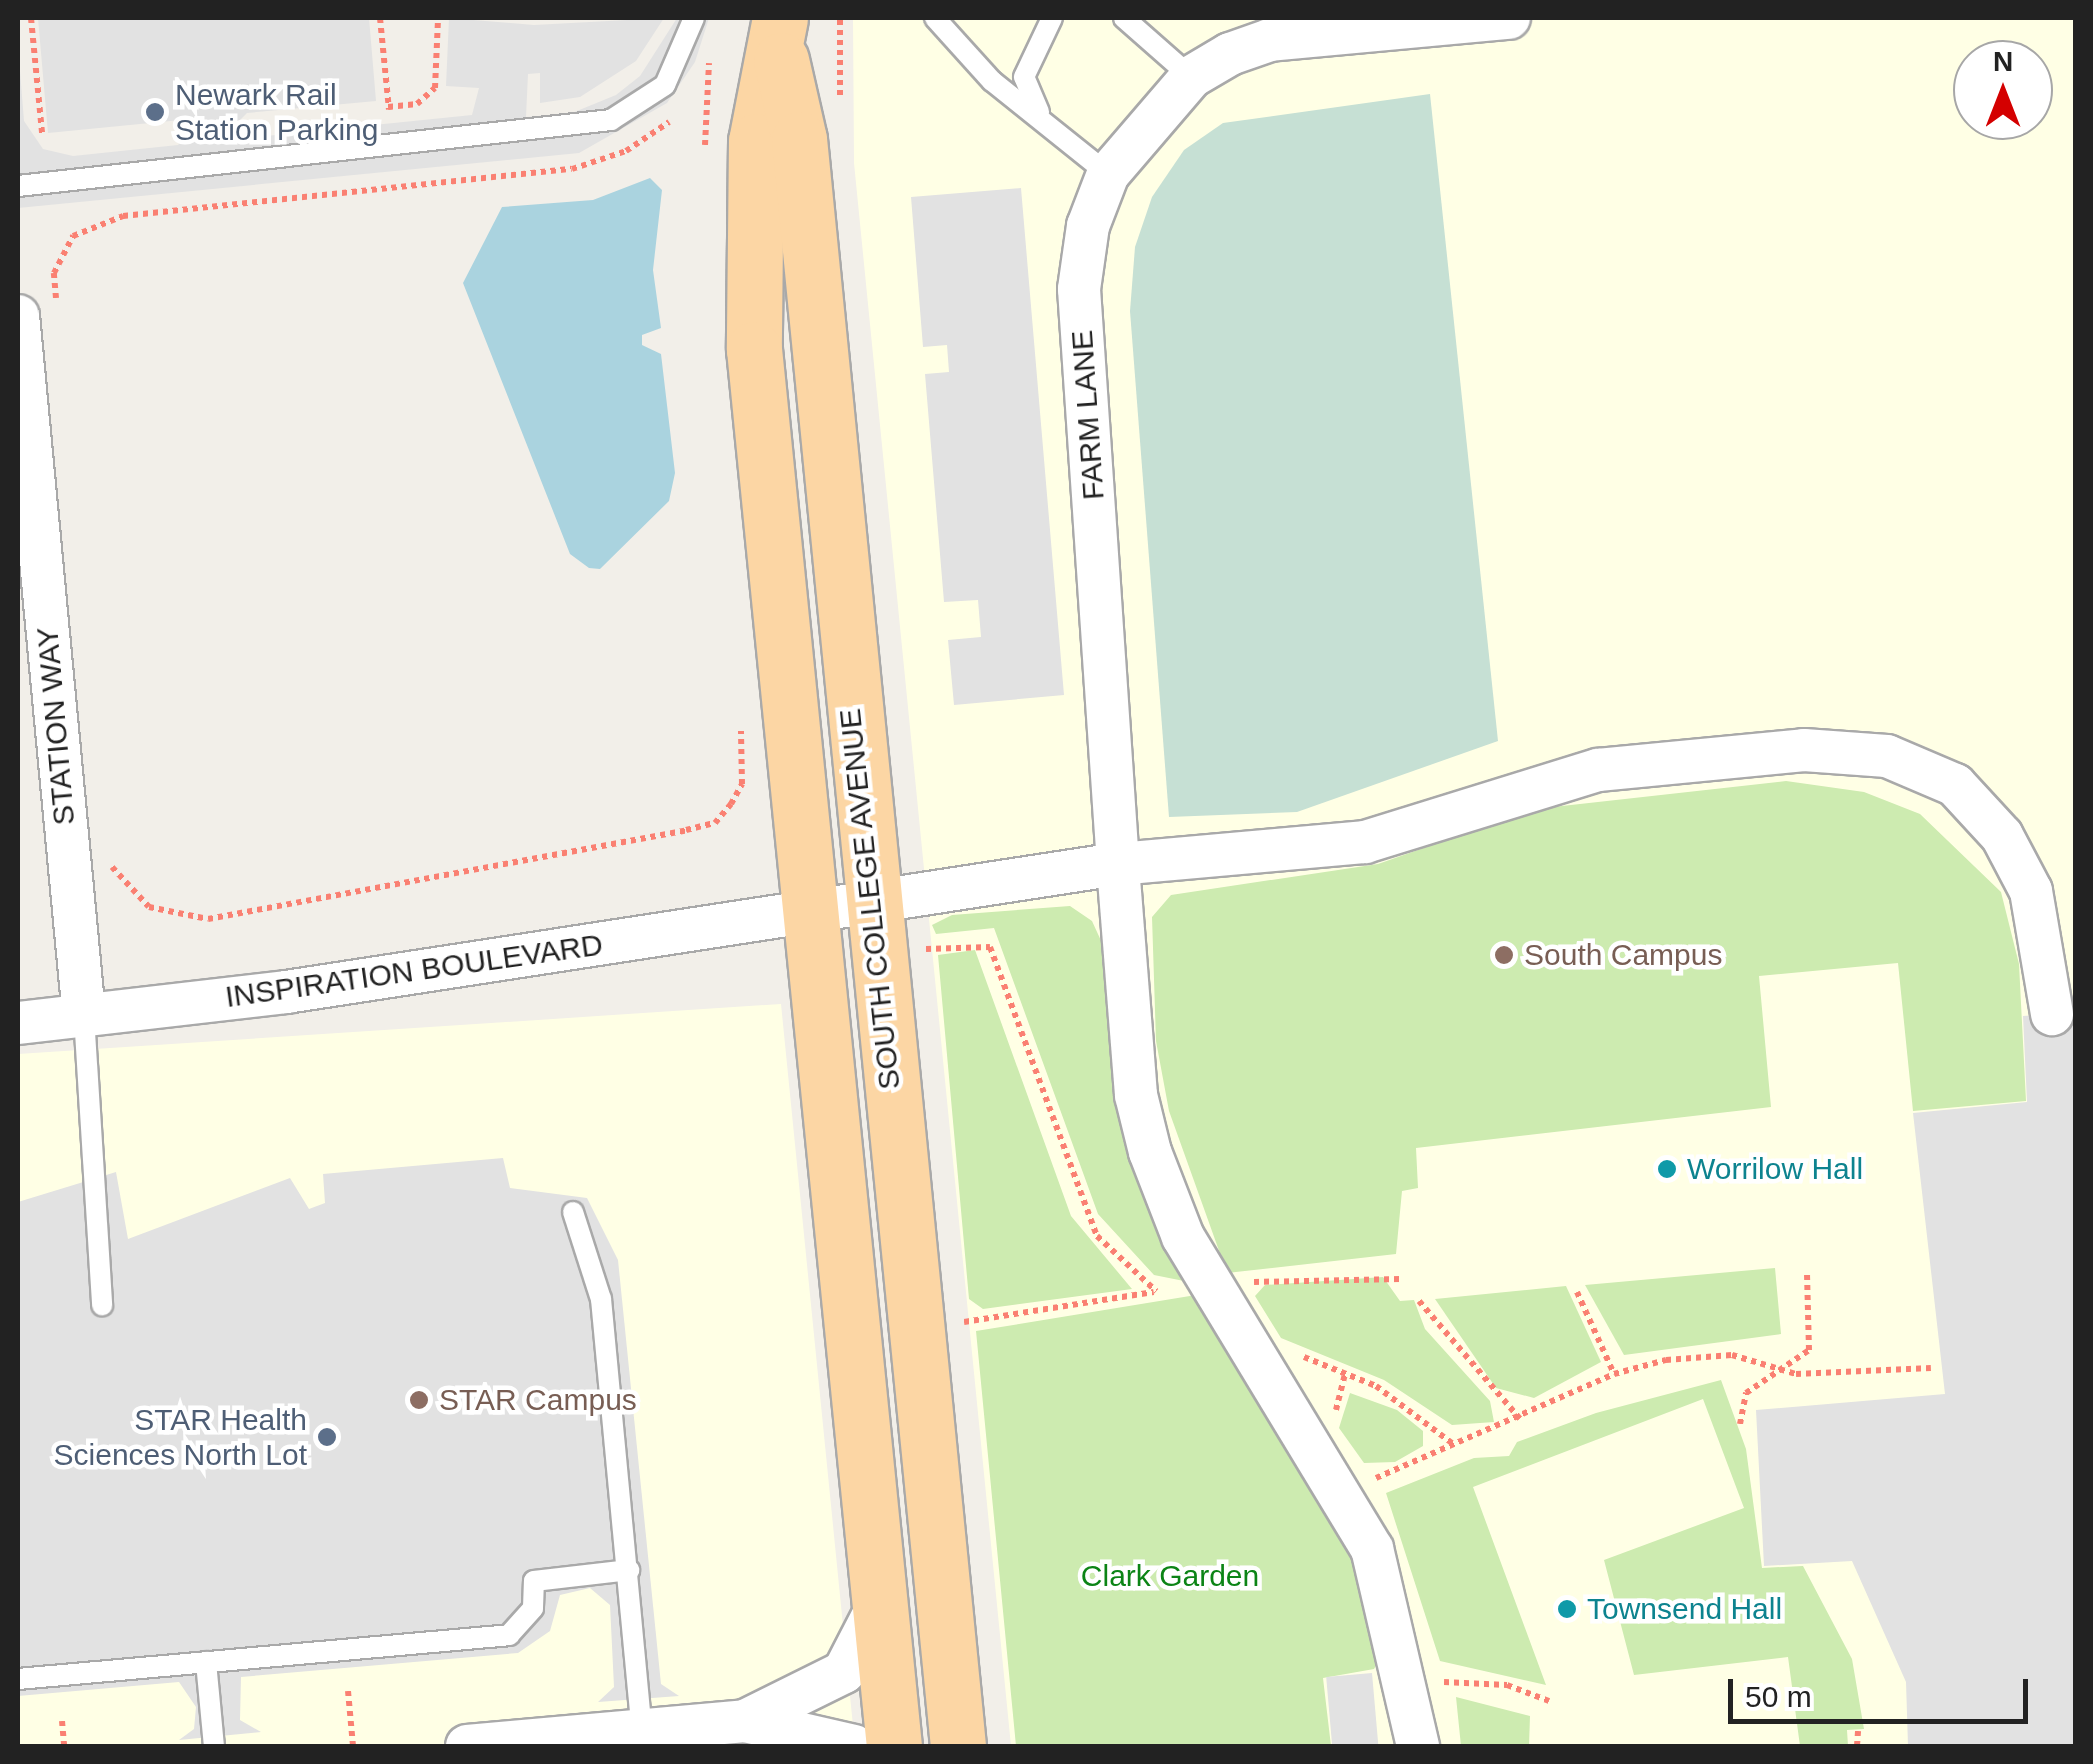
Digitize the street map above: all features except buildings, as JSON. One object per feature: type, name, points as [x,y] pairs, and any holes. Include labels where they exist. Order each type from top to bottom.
[{"type":"main road","name":"SOUTH COLLEGE AVENUE","points":[[780,35],[799,138],[870,897],[958,1746]]},
{"type":"main road","name":"SOUTH COLLEGE AVENUE","points":[[780,35],[756,141],[754,348],[894,1746]]},
{"type":"street","name":"FARM LANE","points":[[1418,1746],[1372,1549],[1231,1291],[1183,1237],[1136,1095],[1080,289],[1088,226],[1108,174],[1191,77],[1270,40],[1491,19]]},
{"type":"street","name":"STATION WAY","points":[[37,314],[84,1016]]},
{"type":"street","points":[[870,897],[1118,864],[1365,842],[1598,770],[1804,750],[1886,756],[1955,785],[2002,836],[2032,891],[2052,1014]]},
{"type":"street","name":"INSPIRATION BOULEVARD","points":[[18,1023],[870,897]]},
{"type":"street","points":[[467,1746],[642,1739],[745,1721],[844,1672],[879,1601]]},
{"type":"street","points":[[745,1721],[854,1746]]},
{"type":"lane","points":[[18,186],[495,139],[611,120],[664,85],[694,18]]},
{"type":"lane","points":[[935,18],[992,81],[1040,113],[1108,174]]},
{"type":"lane","points":[[1040,113],[1024,77],[1052,18]]},
{"type":"lane","points":[[1124,18],[1191,77]]},
{"type":"lane","points":[[84,1016],[102,1305]]},
{"type":"lane","points":[[573,1212],[602,1298],[642,1739]]},
{"type":"lane","points":[[18,1679],[509,1635],[532,1608],[534,1581],[628,1570]]},
{"type":"lane","points":[[206,1662],[214,1746]]},
{"type":"path","points":[[31,18],[42,133]]},
{"type":"path","points":[[380,18],[390,126]]},
{"type":"path","points":[[388,107],[416,104],[435,88],[438,18]]},
{"type":"path","points":[[690,98],[709,69]]},
{"type":"path","points":[[37,314],[61,251],[94,224],[157,209],[572,169],[626,151],[682,108]]},
{"type":"path","points":[[110,855],[148,906],[208,918],[686,830],[715,823],[742,784],[740,718]]},
{"type":"path","points":[[924,949],[990,947],[1097,1236],[1156,1291]]},
{"type":"path","points":[[1740,1424],[1746,1393],[1776,1368],[1808,1350],[1807,1275]]},
{"type":"path","points":[[963,1322],[1156,1291],[1231,1291],[1240,1282],[1400,1279]]},
{"type":"path","points":[[1578,1292],[1614,1374]]},
{"type":"path","points":[[1419,1301],[1520,1419]]},
{"type":"path","points":[[1290,1350],[1376,1386],[1453,1444]]},
{"type":"path","points":[[1357,1487],[1520,1419],[1614,1374],[1732,1355],[1776,1368],[1931,1368]]},
{"type":"path","points":[[1437,1682],[1507,1684],[1549,1701]]},
{"type":"path","points":[[348,1690],[353,1746]]},
{"type":"path","points":[[62,1721],[64,1746]]},
{"type":"path","points":[[1857,1746],[1858,1731]]},
{"type":"shaded area","name":"Newark Rail Station Parking","points":[[38,18],[369,18],[376,101],[247,113],[236,124],[246,138],[472,115],[479,88],[446,86],[449,18],[534,25],[664,18],[636,61],[580,97],[540,103],[540,73],[528,74],[526,117],[572,113],[616,95],[640,76],[677,18],[709,18],[695,62],[667,103],[579,153],[18,208],[18,46],[24,121],[43,149],[73,156],[178,145],[191,129],[181,120],[48,133]]},
{"type":"shaded area","name":"South Campus","points":[[853,18],[2075,18],[2075,1746],[1011,1746],[854,163]]},
{"type":"shaded area","points":[[1430,94],[1498,741],[1297,812],[1169,817],[1130,311],[1135,247],[1152,197],[1184,150],[1223,123]]},
{"type":"shaded area","points":[[1021,188],[1064,695],[954,705],[948,640],[981,637],[978,600],[944,602],[925,374],[949,372],[947,345],[923,347],[911,197]]},
{"type":"shaded area","name":"STAR Campus","points":[[781,1004],[855,1746],[18,1746],[18,1054]]},
{"type":"shaded area","name":"Townsend Hall","points":[[2075,1013],[2075,1746],[1908,1746],[1906,1682],[1852,1561],[1764,1566],[1756,1410],[1945,1394],[1913,1113],[2027,1102],[2023,1016]]},
{"type":"shaded area","name":"STAR Health Sciences North Lot","points":[[503,1158],[510,1188],[587,1198],[618,1260],[661,1684],[679,1696],[598,1702],[614,1687],[610,1605],[590,1588],[560,1595],[550,1631],[518,1653],[241,1677],[240,1720],[261,1732],[179,1740],[194,1729],[196,1707],[179,1682],[18,1696],[18,1202],[116,1172],[128,1239],[290,1178],[309,1209],[325,1203],[323,1174]]},
{"type":"shaded area","points":[[1372,1673],[1378,1746],[1332,1746],[1326,1677]]},
{"type":"green space","points":[[1786,781],[1864,792],[1920,814],[2001,892],[2019,964],[2026,1101],[1913,1111],[1898,963],[1759,976],[1771,1107],[1416,1148],[1418,1188],[1402,1191],[1396,1254],[1227,1273],[1169,1111],[1156,1041],[1152,917],[1171,895],[1378,864],[1535,809]]},
{"type":"green space","points":[[1070,906],[1092,921],[1108,956],[1194,1283],[1154,1275],[1098,1214],[994,928],[936,934],[932,925],[952,915]]},
{"type":"green space","points":[[975,950],[1071,1216],[1132,1289],[983,1309],[969,1299],[938,955]]},
{"type":"green space","points":[[1775,1268],[1781,1334],[1624,1355],[1585,1285]]},
{"type":"green space","points":[[1383,1277],[1400,1301],[1414,1300],[1425,1329],[1490,1401],[1494,1422],[1452,1425],[1384,1380],[1281,1338],[1255,1296],[1265,1285]]},
{"type":"green space","points":[[1566,1286],[1601,1362],[1534,1398],[1496,1388],[1435,1299]]},
{"type":"green space","name":"Clark Garden","points":[[1196,1295],[1356,1553],[1383,1653],[1374,1669],[1323,1678],[1331,1746],[1016,1746],[976,1331]]},
{"type":"green space","points":[[1721,1380],[1746,1449],[1762,1568],[1803,1566],[1852,1659],[1864,1729],[1847,1730],[1848,1746],[1800,1746],[1788,1657],[1634,1675],[1604,1560],[1744,1508],[1703,1399],[1473,1487],[1546,1685],[1440,1661],[1386,1493],[1474,1458],[1509,1456],[1517,1442],[1596,1413]]},
{"type":"green space","points":[[1350,1393],[1397,1410],[1423,1431],[1423,1446],[1395,1462],[1364,1463],[1339,1428]]},
{"type":"green space","points":[[1456,1697],[1530,1716],[1529,1746],[1461,1746]]},
{"type":"water","points":[[650,178],[662,190],[653,270],[661,328],[642,335],[642,345],[661,354],[675,473],[669,501],[600,569],[589,568],[570,554],[463,283],[502,207],[593,200]]},
{"type":"place","name":"Newark Rail Station Parking","points":[[155,112]]},
{"type":"place","name":"South Campus","points":[[1504,955]]},
{"type":"place","name":"Worrilow Hall","points":[[1667,1169]]},
{"type":"place","name":"STAR Campus","points":[[419,1400]]},
{"type":"place","name":"STAR Health Sciences North Lot","points":[[327,1437]]},
{"type":"place","name":"Townsend Hall","points":[[1567,1609]]}]
